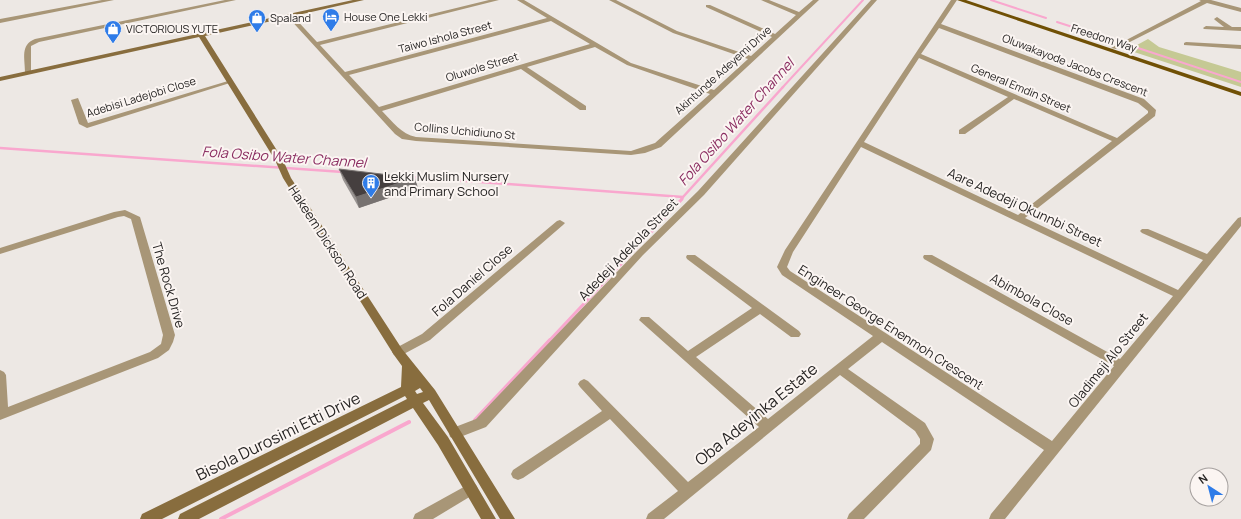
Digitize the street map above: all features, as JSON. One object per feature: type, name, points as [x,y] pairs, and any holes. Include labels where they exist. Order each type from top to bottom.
[{"type":"main road","name":"Freedom Way","points":[[960,0],[1241,94]]},
{"type":"main road","name":"Freedom Way","points":[[971,0],[1241,90]]},
{"type":"street","points":[[0,21],[111,0]]},
{"type":"street","points":[[28,72],[28,46],[30,43],[37,40],[233,0]]},
{"type":"street","points":[[0,79],[361,0]]},
{"type":"street","points":[[316,44],[496,0]]},
{"type":"street","points":[[520,0],[594,45],[629,64],[715,94]]},
{"type":"street","points":[[616,0],[675,32],[753,59]]},
{"type":"street","points":[[764,0],[800,15]]},
{"type":"street","name":"Akintunde Adeyemi Drive","points":[[642,151],[658,145],[816,0]]},
{"type":"street","name":"Adedeji Adekola Street","points":[[455,433],[482,423],[640,252],[701,193],[874,0]]},
{"type":"street","name":"Engineer George Enenmoh Crescent","points":[[954,0],[788,252],[782,267],[786,274],[1053,449]]},
{"type":"street","points":[[1114,48],[1205,0],[1241,10]]},
{"type":"street","points":[[1225,0],[1241,4]]},
{"type":"street","points":[[708,6],[776,37]]},
{"type":"street","name":"Collins Uchidiuno St","points":[[290,16],[398,132],[406,137],[416,139],[619,153],[642,151]]},
{"type":"street","name":"Taiwo Ishola Street","points":[[344,74],[552,19]]},
{"type":"street","points":[[1217,19],[1241,36]]},
{"type":"street","name":"Oluwakayode Jacobs Crescent","points":[[937,25],[1142,101],[1152,110],[1152,114],[1116,140],[1018,219]]},
{"type":"street","points":[[1206,28],[1241,29]]},
{"type":"street","name":"Hakeem Dickson Road","points":[[201,36],[279,160],[287,178],[398,352],[431,393],[508,519]]},
{"type":"street","points":[[1186,44],[1241,47]]},
{"type":"street","name":"Oluwole Street","points":[[378,110],[594,45]]},
{"type":"street","name":"General Emdin Street","points":[[917,56],[1116,140]]},
{"type":"street","points":[[521,66],[583,108]]},
{"type":"street","name":"Adebisi Ladejobi Close","points":[[75,100],[83,124],[91,126],[230,82]]},
{"type":"street","points":[[962,132],[1014,96]]},
{"type":"street","name":"Aare Adedeji Okunnbi Street","points":[[859,143],[1180,295]]},
{"type":"street","name":"The Rock Drive","points":[[0,251],[117,214],[131,214],[135,216],[169,335],[168,344],[164,349],[154,355],[1,415]]},
{"type":"street","name":"Oladimeji Alo Street","points":[[996,519],[1241,221]]},
{"type":"street","name":"Fola Daniel Close","points":[[398,352],[426,338],[560,224]]},
{"type":"street","points":[[1145,231],[1209,259]]},
{"type":"street","points":[[691,257],[795,334]]},
{"type":"street","name":"Abimbola Close","points":[[928,257],[1122,365]]},
{"type":"street","points":[[688,357],[760,308]]},
{"type":"street","points":[[645,320],[767,426]]},
{"type":"street","name":"Oba Adeyinka Estate","points":[[653,519],[881,336]]},
{"type":"street","points":[[408,366],[407,389],[443,441],[489,519]]},
{"type":"street","points":[[840,369],[920,427],[927,438],[926,446],[854,519]]},
{"type":"street","points":[[0,375],[1,415]]},
{"type":"street","name":"Bisola Durosimi Etti Drive","points":[[147,519],[422,382]]},
{"type":"street","points":[[584,384],[687,491]]},
{"type":"street","points":[[185,519],[431,393]]},
{"type":"street","points":[[518,474],[611,412]]},
{"type":"street","points":[[420,519],[471,489]]},
{"type":"green space","points":[[1148,39],[1159,47],[1241,72],[1241,87],[1128,50]]},
{"type":"building","points":[[339,169],[415,178],[356,197]]},
{"type":"waterway","name":"Fola Osibo Water Channel","points":[[782,88],[863,0]]},
{"type":"waterway","points":[[991,0],[1046,18]]},
{"type":"waterway","points":[[1057,22],[1113,40]]},
{"type":"waterway","points":[[1132,46],[1241,82]]},
{"type":"waterway","name":"Fola Osibo Water Channel","points":[[683,197],[783,87]]},
{"type":"waterway","name":"Fola Osibo Water Channel","points":[[0,148],[343,172]]},
{"type":"waterway","name":"Fola Osibo Water Channel","points":[[412,177],[683,197]]},
{"type":"waterway","points":[[549,341],[682,199]]},
{"type":"waterway","points":[[475,420],[550,340]]},
{"type":"waterway","points":[[221,519],[409,422]]},
{"type":"place","name":"House One Lekki","points":[[331,32]]},
{"type":"place","name":"Spaland","points":[[257,33]]},
{"type":"place","name":"VICTORIOUS YUTE","points":[[113,44]]},
{"type":"place","name":"Lekki Muslim Nursery and Primary School","points":[[371,198]]}]
